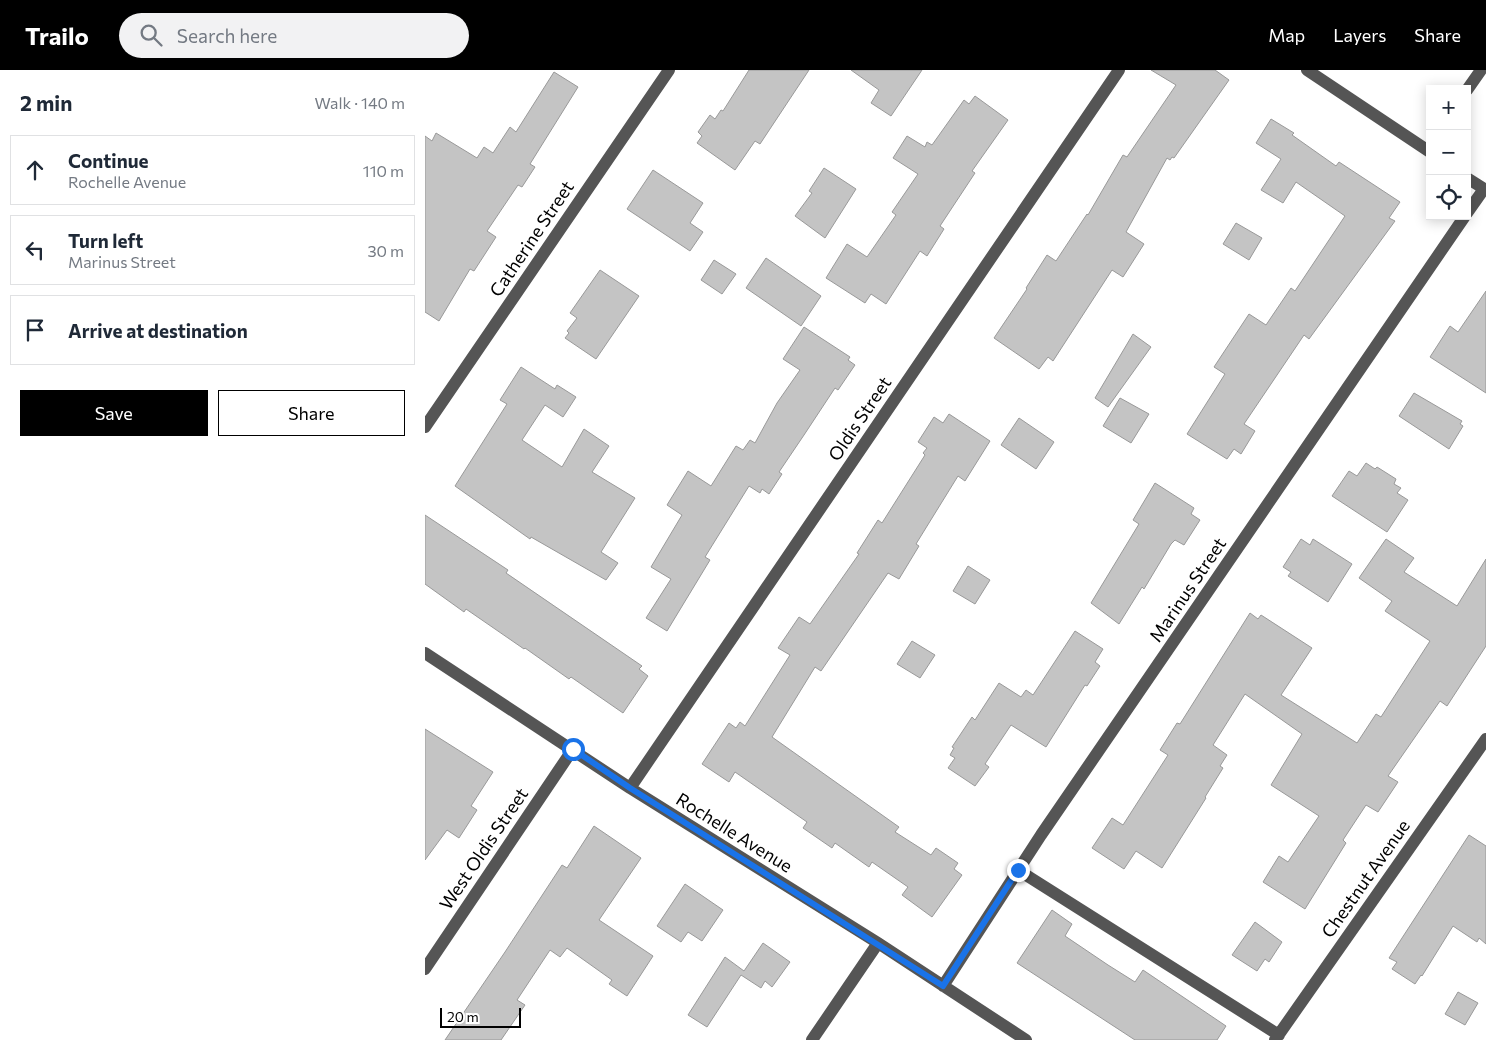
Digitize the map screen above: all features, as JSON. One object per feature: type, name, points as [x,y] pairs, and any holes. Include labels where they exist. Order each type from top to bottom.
[{"type":"street","name":"Catherine Street","points":[[425,427],[669,70]]},
{"type":"street","name":"Oldis Street","points":[[630,788],[1119,70]]},
{"type":"street","points":[[1307,70],[1426,147]]},
{"type":"street","points":[[1470,85],[1481,70]]},
{"type":"street","points":[[1471,181],[1485,190]]},
{"type":"street","name":"Marinus Street","points":[[1471,208],[1485,190]]},
{"type":"street","name":"Marinus Street","points":[[943,986],[1018,870],[1463,220]]},
{"type":"street","name":"Rochelle Avenue","points":[[425,654],[630,788],[877,943],[1026,1040]]},
{"type":"street","name":"Chestnut Avenue","points":[[1277,1037],[1486,738]]},
{"type":"street","name":"West Oldis Street","points":[[425,969],[573,749]]},
{"type":"street","points":[[1018,870],[1277,1037]]},
{"type":"street","points":[[812,1040],[877,943]]},
{"type":"building","points":[[749,70],[809,70],[760,144],[755,141],[735,170],[697,143],[702,136],[698,132],[710,115],[715,119],[721,110],[723,111]]},
{"type":"building","points":[[851,70],[922,70],[891,116],[871,103],[879,90]]},
{"type":"building","points":[[1151,70],[1215,70],[1229,80],[1174,158],[1172,157],[1170,160],[1167,158],[1126,232],[1144,244],[1123,277],[1112,270],[1053,361],[1048,357],[1039,369],[994,338],[1047,255],[1056,261],[1088,215],[1123,155],[1127,157],[1176,85]]},
{"type":"building","points":[[554,72],[578,87],[530,164],[535,167],[522,187],[518,185],[487,231],[496,237],[474,271],[470,269],[439,321],[425,312],[425,136],[432,141],[436,133],[477,158],[484,147],[493,153],[510,127],[516,132]]},
{"type":"building","points":[[975,96],[1008,120],[972,171],[975,173],[940,226],[944,229],[927,256],[920,251],[886,304],[871,294],[865,303],[826,278],[847,244],[867,257],[896,215],[892,212],[918,174],[893,158],[907,136],[925,147],[927,142],[932,145],[964,100],[969,104]]},
{"type":"building","points":[[1271,119],[1294,133],[1292,135],[1336,166],[1339,162],[1400,202],[1389,218],[1395,221],[1309,339],[1304,335],[1244,424],[1255,431],[1241,454],[1234,449],[1227,459],[1187,434],[1225,374],[1214,367],[1249,314],[1266,325],[1291,288],[1295,291],[1345,216],[1296,182],[1283,203],[1261,190],[1281,159],[1256,143]]},
{"type":"building","points":[[824,168],[856,189],[825,238],[795,216],[812,193],[809,191]]},
{"type":"building","points":[[653,170],[703,203],[690,223],[703,232],[690,251],[627,209]]},
{"type":"building","points":[[1236,223],[1262,238],[1249,260],[1223,244]]},
{"type":"building","points":[[766,258],[821,296],[801,326],[746,288]]},
{"type":"building","points":[[714,260],[736,274],[722,294],[701,280]]},
{"type":"building","points":[[600,270],[639,296],[596,359],[565,338],[569,333],[567,331],[577,318],[570,313]]},
{"type":"building","points":[[1486,291],[1486,393],[1430,357],[1450,326],[1458,332]]},
{"type":"building","points":[[804,327],[850,357],[848,360],[855,365],[838,390],[835,388],[779,472],[782,474],[769,494],[762,489],[760,493],[749,486],[705,557],[710,560],[667,631],[646,618],[671,579],[651,567],[682,515],[667,505],[688,471],[711,486],[736,446],[743,450],[750,440],[755,443],[777,403],[800,370],[783,359]]},
{"type":"building","points":[[1133,334],[1151,347],[1108,407],[1095,398]]},
{"type":"building","points":[[521,367],[555,389],[557,385],[576,397],[563,417],[545,405],[522,440],[562,467],[584,429],[609,446],[592,472],[635,498],[601,552],[618,563],[606,580],[531,537],[530,539],[455,486],[507,404],[500,400]]},
{"type":"building","points":[[1414,393],[1462,421],[1460,424],[1463,426],[1449,449],[1399,416]]},
{"type":"building","points":[[1120,398],[1149,414],[1131,443],[1103,426]]},
{"type":"building","points":[[949,414],[990,441],[965,481],[958,476],[916,544],[919,546],[899,579],[888,573],[821,671],[815,667],[772,737],[899,827],[895,832],[931,855],[936,848],[958,863],[954,869],[962,875],[932,917],[902,895],[908,887],[872,862],[869,867],[835,843],[832,848],[803,828],[807,822],[735,772],[729,782],[702,764],[729,723],[736,728],[740,722],[745,726],[790,655],[778,648],[799,617],[810,624],[859,554],[857,553],[878,520],[882,523],[925,455],[923,453],[927,448],[918,442],[934,417],[943,423]]},
{"type":"building","points":[[1019,418],[1054,442],[1036,469],[1001,445]]},
{"type":"building","points":[[1366,463],[1375,469],[1377,467],[1396,479],[1394,484],[1401,488],[1397,493],[1408,500],[1387,532],[1332,496],[1349,471],[1357,476]]},
{"type":"building","points":[[1155,483],[1194,508],[1191,514],[1200,520],[1184,545],[1175,540],[1171,544],[1144,589],[1142,587],[1119,624],[1091,603],[1139,524],[1133,520]]},
{"type":"building","points":[[425,515],[508,570],[506,573],[642,666],[639,669],[648,676],[623,713],[466,609],[464,612],[425,584]]},
{"type":"building","points":[[1301,539],[1310,545],[1313,539],[1352,564],[1328,602],[1288,576],[1291,572],[1283,567]]},
{"type":"building","points":[[1386,539],[1414,558],[1404,572],[1457,606],[1486,559],[1486,646],[1447,706],[1440,701],[1388,776],[1398,782],[1378,812],[1366,805],[1343,840],[1346,843],[1305,909],[1263,882],[1279,856],[1288,862],[1319,816],[1271,785],[1302,734],[1245,694],[1213,745],[1227,755],[1220,766],[1223,768],[1162,868],[1136,851],[1124,869],[1092,848],[1112,818],[1123,825],[1168,755],[1160,750],[1177,723],[1180,724],[1250,613],[1258,619],[1261,615],[1312,648],[1281,695],[1357,743],[1376,714],[1381,717],[1430,641],[1385,611],[1392,601],[1359,578]]},
{"type":"building","points":[[968,566],[990,580],[975,604],[953,591]]},
{"type":"building","points":[[1075,631],[1103,649],[1095,662],[1100,666],[1087,686],[1085,685],[1046,747],[1011,725],[985,764],[989,767],[975,786],[948,768],[955,758],[950,755],[954,748],[952,747],[972,717],[975,720],[999,683],[1021,697],[1026,690],[1033,695]]},
{"type":"building","points":[[912,641],[935,655],[920,678],[897,664]]},
{"type":"building","points":[[425,729],[493,772],[471,806],[477,810],[459,838],[447,830],[425,860]]},
{"type":"building","points":[[594,826],[641,858],[599,920],[653,956],[627,996],[609,984],[612,980],[567,948],[560,957],[550,950],[517,1000],[525,1005],[501,1040],[445,1040],[562,865],[567,868]]},
{"type":"building","points":[[1469,835],[1486,846],[1486,944],[1479,938],[1477,942],[1453,926],[1415,984],[1392,969],[1397,962],[1389,958]]},
{"type":"building","points":[[685,884],[723,910],[702,941],[688,932],[681,942],[657,926]]},
{"type":"building","points":[[1052,910],[1072,924],[1065,936],[1108,965],[1135,982],[1143,970],[1226,1026],[1217,1040],[1135,1040],[1017,963]]},
{"type":"building","points":[[1255,922],[1282,942],[1269,962],[1265,959],[1257,971],[1232,955]]},
{"type":"building","points":[[763,943],[790,962],[772,987],[765,981],[761,988],[741,975],[707,1027],[688,1015],[725,957],[744,971]]},
{"type":"building","points":[[1458,992],[1478,1003],[1465,1025],[1445,1014]]},
{"type":"route","points":[[573,749],[630,788],[943,986],[1018,870]]}]
